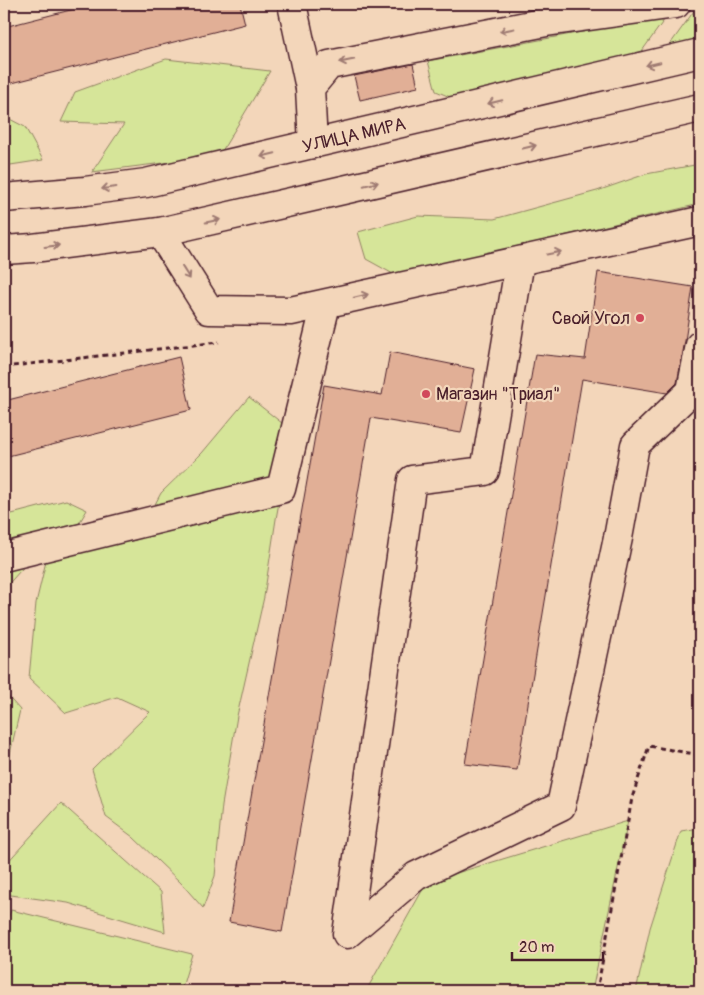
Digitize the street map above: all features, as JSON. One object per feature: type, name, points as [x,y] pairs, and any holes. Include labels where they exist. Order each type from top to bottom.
[{"type":"main road","points":[[292,4],[310,88],[313,144]]},
{"type":"main road","points":[[310,88],[329,65],[545,13],[676,4]]},
{"type":"main road","name":"УЛИЦА МИРА","points":[[4,198],[85,192],[146,184],[700,53]]},
{"type":"main road","points":[[4,250],[160,232],[700,108]]},
{"type":"main road","points":[[160,232],[209,310],[291,311],[700,221]]},
{"type":"main road","points":[[520,261],[485,471],[412,480],[347,934],[416,876],[561,806],[618,538],[635,445],[691,391],[700,345]]},
{"type":"main road","points":[[4,557],[281,489],[326,304]]},
{"type":"path","points":[[597,991],[632,798],[649,746],[700,755]]},
{"type":"green space","points":[[699,4],[700,41],[666,50]]},
{"type":"green space","points":[[667,16],[632,65],[450,97],[436,91],[428,61]]},
{"type":"green space","points":[[166,59],[270,71],[219,156],[92,172],[124,124],[61,122],[75,92]]},
{"type":"green space","points":[[4,116],[25,127],[43,160],[4,166]]},
{"type":"green space","points":[[700,164],[700,204],[395,275],[366,259],[358,232],[418,216],[494,219],[597,191],[646,174]]},
{"type":"green space","points":[[249,397],[292,431],[264,597],[237,716],[222,805],[215,876],[203,908],[181,883],[133,837],[106,817],[92,769],[150,712],[117,697],[66,713],[29,678],[36,603],[47,557],[136,540],[161,493],[202,453]]},
{"type":"green space","points":[[66,500],[87,510],[75,530],[37,552],[4,589],[4,516]]},
{"type":"green space","points":[[4,692],[20,710],[4,780]]},
{"type":"green space","points":[[61,803],[161,892],[165,932],[68,903],[4,894],[4,866]]},
{"type":"green space","points":[[628,821],[592,991],[366,991],[427,882]]},
{"type":"green space","points":[[700,828],[700,991],[636,991],[650,928],[681,831]]},
{"type":"green space","points":[[11,910],[192,954],[181,991],[4,991],[4,930]]},
{"type":"building","points":[[94,4],[240,4],[245,24],[4,85],[4,27]]},
{"type":"building","points":[[413,64],[418,87],[360,100],[354,76]]},
{"type":"building","points":[[598,272],[693,287],[677,383],[667,393],[582,379],[517,770],[465,764],[535,354],[585,359]]},
{"type":"building","points":[[390,352],[475,369],[461,433],[371,418],[282,932],[229,922],[324,385],[382,395]]},
{"type":"building","points":[[179,357],[191,410],[4,457],[4,401]]},
{"type":"place","name":"Свой Угол","points":[[640,318]]},
{"type":"place","name":"Магазин \"Триал\"","points":[[426,394]]}]
